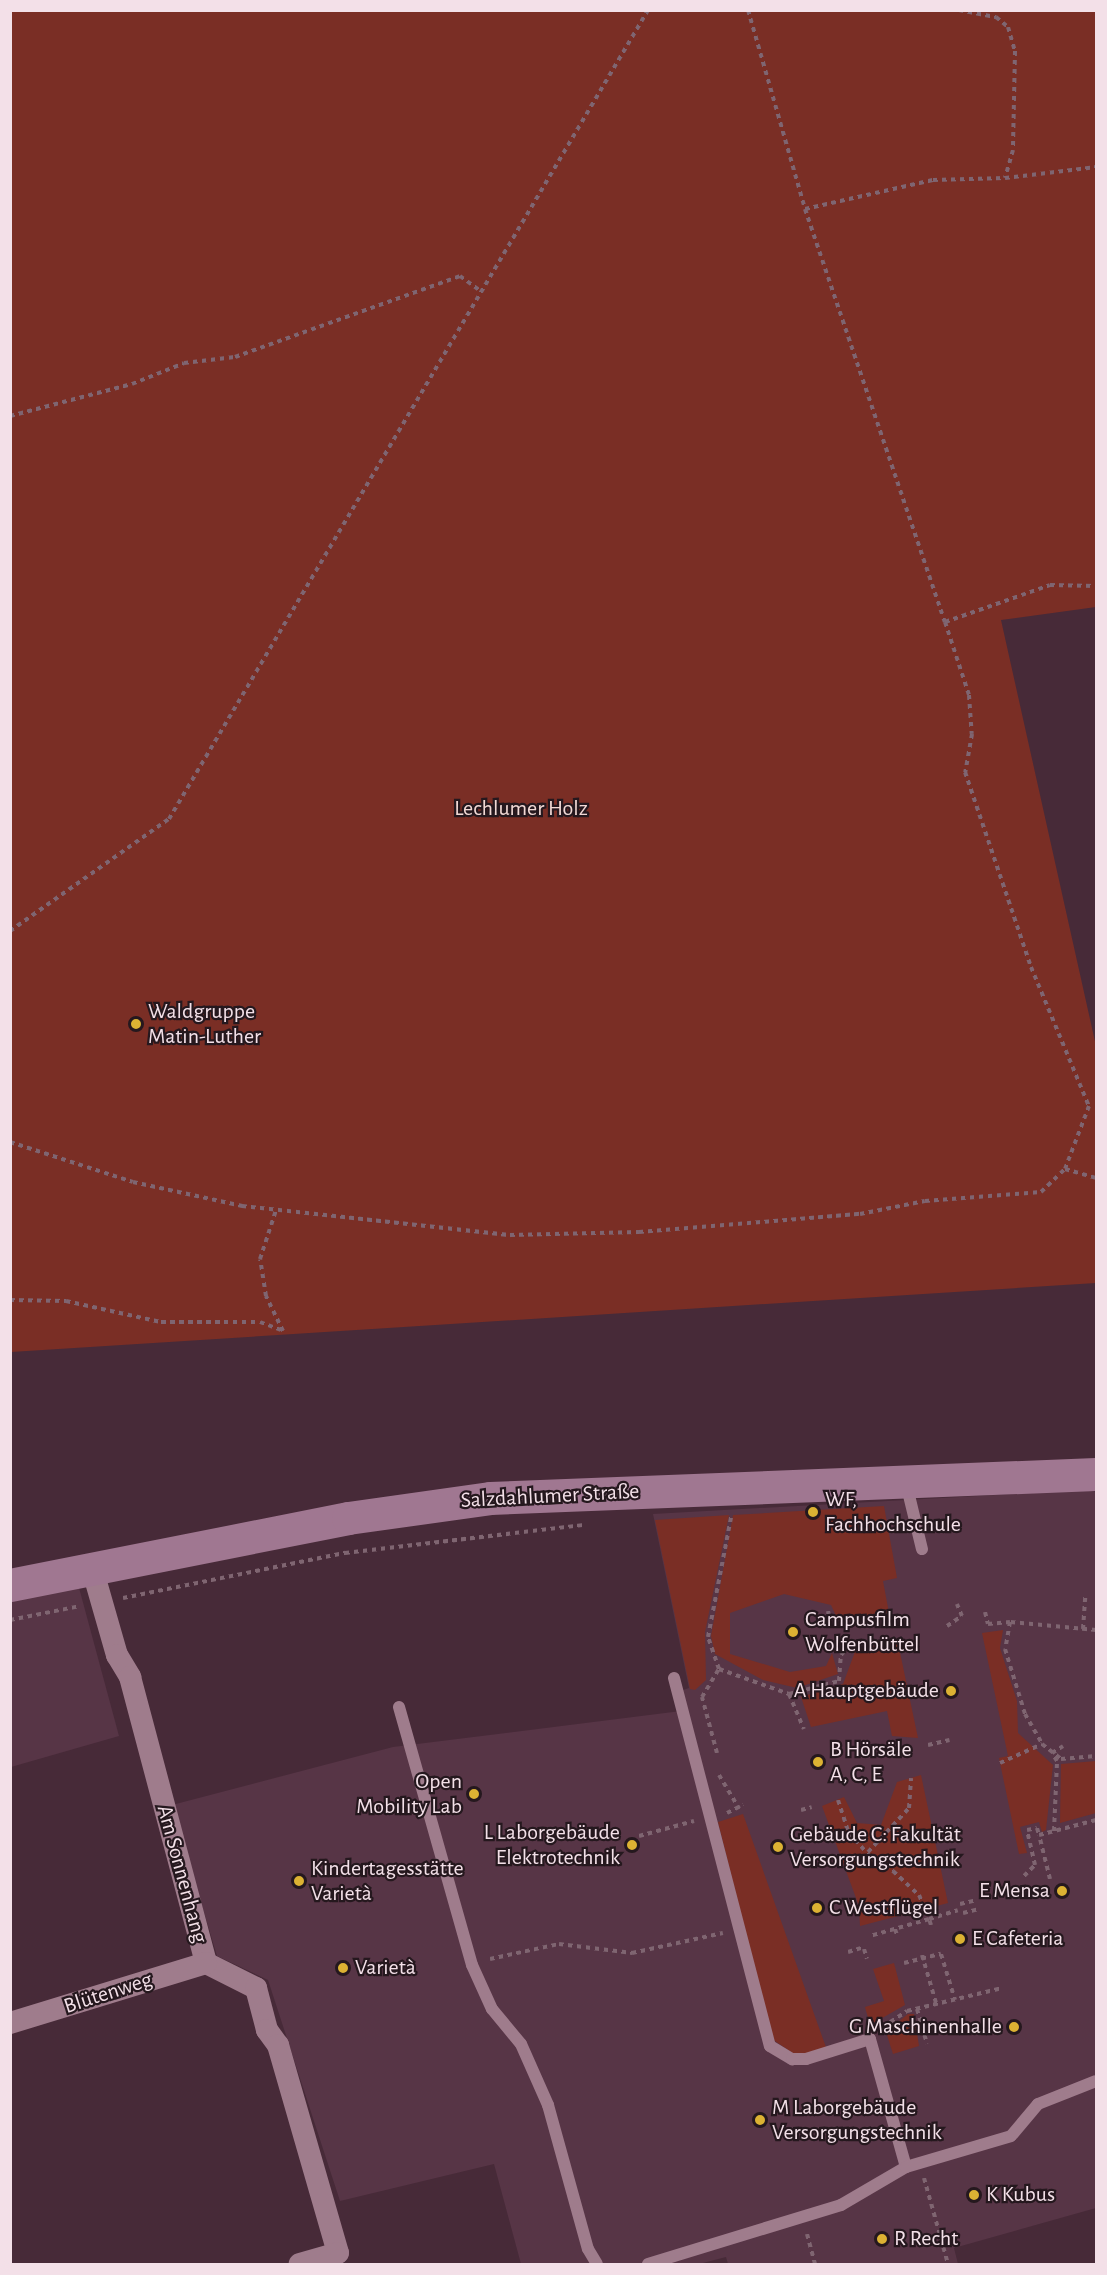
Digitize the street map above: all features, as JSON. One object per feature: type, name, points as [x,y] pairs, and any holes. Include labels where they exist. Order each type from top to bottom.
[{"type":"main road","name":"Salzdahlumer Straße","points":[[10,1585],[434,1504],[732,1507],[904,1478],[1096,1474]]},
{"type":"street","name":"Am Sonnenhang","points":[[92,1568],[117,1655],[130,1677],[206,1963],[256,1988],[267,2030],[278,2045],[338,2253],[300,2265]]},
{"type":"street","name":"Blütenweg","points":[[10,2023],[206,1963]]},
{"type":"lane","points":[[904,1478],[922,1549]]},
{"type":"lane","points":[[674,1678],[765,2032],[779,2054],[806,2059],[869,2035],[906,2167]]},
{"type":"lane","points":[[399,1707],[472,1965],[492,2009],[521,2044],[548,2105],[588,2249],[597,2265]]},
{"type":"lane","points":[[648,2265],[802,2219],[861,2195],[906,2167],[1011,2136],[1038,2104],[1096,2081]]},
{"type":"path","points":[[10,931],[169,819],[648,10]]},
{"type":"path","points":[[10,1142],[133,1182],[276,1210],[573,1236],[860,1214],[925,1201],[1041,1192],[1065,1169],[1089,1106],[1030,967],[964,772],[972,734],[969,695],[805,209],[748,10]]},
{"type":"path","points":[[959,10],[996,17],[1008,27],[1015,51],[1012,150],[1005,178]]},
{"type":"path","points":[[805,209],[933,180],[1005,178],[1096,167]]},
{"type":"path","points":[[10,416],[132,384],[184,363],[235,357],[460,276],[482,291]]},
{"type":"path","points":[[945,622],[1050,585],[1096,586]]},
{"type":"path","points":[[1065,1169],[1096,1178]]},
{"type":"path","points":[[10,1300],[66,1300],[161,1322],[260,1322],[282,1331],[266,1296],[260,1259],[276,1210]]},
{"type":"path","points":[[717,1753],[702,1697],[718,1669],[708,1637],[732,1507]]},
{"type":"path","points":[[10,1620],[345,1553],[589,1525]]},
{"type":"path","points":[[1083,1629],[1085,1597]]},
{"type":"path","points":[[947,1627],[962,1616],[957,1604]]},
{"type":"path","points":[[828,1611],[830,1621]]},
{"type":"path","points":[[985,1612],[988,1624],[1010,1622],[1096,1630]]},
{"type":"path","points":[[1010,1622],[1005,1649],[1025,1714],[1042,1744],[1061,1759],[1096,1756]]},
{"type":"path","points":[[718,1669],[789,1694],[839,1681],[841,1655],[848,1648]]},
{"type":"path","points":[[789,1694],[804,1729]]},
{"type":"path","points":[[928,1744],[946,1740]]},
{"type":"path","points":[[1000,1763],[1042,1744]]},
{"type":"path","points":[[1052,1753],[1063,1746]]},
{"type":"path","points":[[1052,1753],[1057,1761],[1054,1831]]},
{"type":"path","points":[[868,1852],[909,1808],[911,1778]]},
{"type":"path","points":[[838,1800],[849,1833],[919,1895],[931,1925]]},
{"type":"path","points":[[735,1810],[743,1805]]},
{"type":"path","points":[[801,1810],[812,1807]]},
{"type":"path","points":[[1039,1835],[1096,1820]]},
{"type":"path","points":[[639,1836],[686,1823]]},
{"type":"path","points":[[1024,1876],[1035,1865],[1027,1830],[1037,1828],[1050,1879]]},
{"type":"path","points":[[960,1904],[977,1900]]},
{"type":"path","points":[[870,1936],[929,1918],[979,1909]]},
{"type":"path","points":[[894,1929],[897,1935]]},
{"type":"path","points":[[472,1965],[540,1945],[632,1953],[739,1930]]},
{"type":"path","points":[[848,1952],[862,1949],[867,1959]]},
{"type":"path","points":[[904,1963],[922,1956],[941,1953],[955,2000]]},
{"type":"path","points":[[922,1956],[936,2003]]},
{"type":"path","points":[[884,2027],[917,2009],[1002,1988]]},
{"type":"path","points":[[917,2009],[927,2044]]},
{"type":"path","points":[[923,2176],[948,2265]]},
{"type":"path","points":[[802,2219],[815,2265]]},
{"type":"shaded area","points":[[1086,1490],[1096,1492],[1096,2208],[954,2248],[958,2264],[728,2264],[726,2257],[699,2264],[521,2264],[494,2164],[340,2201],[268,1980],[217,1956],[172,1805],[393,1747],[681,1711],[677,1692],[689,1688],[653,1514]]},
{"type":"shaded area","points":[[78,1584],[119,1736],[11,1767],[11,1601]]},
{"type":"green space","name":"Lechlumer Holz","points":[[11,10],[1096,11],[1096,607],[1001,620],[1096,1046],[1096,1283],[11,1352]]},
{"type":"green space","points":[[884,1506],[897,1578],[883,1581],[889,1613],[837,1618],[831,1605],[784,1594],[730,1613],[730,1654],[790,1672],[826,1666],[832,1653],[838,1674],[797,1688],[763,1680],[715,1654],[711,1636],[733,1515]]},
{"type":"green space","points":[[729,1515],[705,1632],[706,1680],[695,1690],[690,1689],[655,1520]]},
{"type":"green space","points":[[1003,1630],[1000,1648],[1017,1701],[1018,1733],[1053,1765],[1046,1830],[1042,1832],[1039,1822],[1020,1827],[1027,1853],[1019,1854],[999,1758],[1008,1756],[982,1633]]},
{"type":"green space","points":[[898,1643],[918,1738],[892,1736],[887,1711],[811,1727],[801,1697],[843,1684],[856,1649]]},
{"type":"green space","points":[[1096,1761],[1096,1813],[1060,1823],[1061,1764]]},
{"type":"green space","points":[[921,1775],[948,1903],[860,1926],[859,1906],[822,1806],[844,1797],[857,1823],[881,1825],[897,1782]]},
{"type":"green space","points":[[743,1814],[827,2050],[797,2056],[772,2039],[718,1822]]},
{"type":"green space","points":[[894,1963],[905,2005],[870,2025],[865,2007],[884,2001],[873,1969]]},
{"type":"green space","points":[[908,2014],[914,2014],[919,2046],[893,2054],[886,2032]]},
{"type":"place","name":"Waldgruppe Matin-Luther","points":[[136,1024]]},
{"type":"place","name":"WF, Fachhochschule","points":[[813,1512]]},
{"type":"place","name":"Campusfilm Wolfenbüttel","points":[[793,1632]]},
{"type":"place","name":"A Hauptgebäude","points":[[951,1691]]},
{"type":"place","name":"B Hörsäle A, C, E","points":[[818,1762]]},
{"type":"place","name":"Open Mobility Lab","points":[[474,1794]]},
{"type":"place","name":"L Laborgebäude Elektrotechnik","points":[[632,1845]]},
{"type":"place","name":"Gebäude C: Fakultät Versorgungstechnik","points":[[778,1847]]},
{"type":"place","name":"Kindertagesstätte Varietà","points":[[299,1881]]},
{"type":"place","name":"E Mensa","points":[[1062,1891]]},
{"type":"place","name":"C Westflügel","points":[[817,1908]]},
{"type":"place","name":"E Cafeteria","points":[[960,1939]]},
{"type":"place","name":"Varietà","points":[[343,1968]]},
{"type":"place","name":"G Maschinenhalle","points":[[1014,2027]]},
{"type":"place","name":"M Laborgebäude Versorgungstechnik","points":[[760,2120]]},
{"type":"place","name":"K Kubus","points":[[974,2195]]},
{"type":"place","name":"R Recht","points":[[882,2239]]}]
